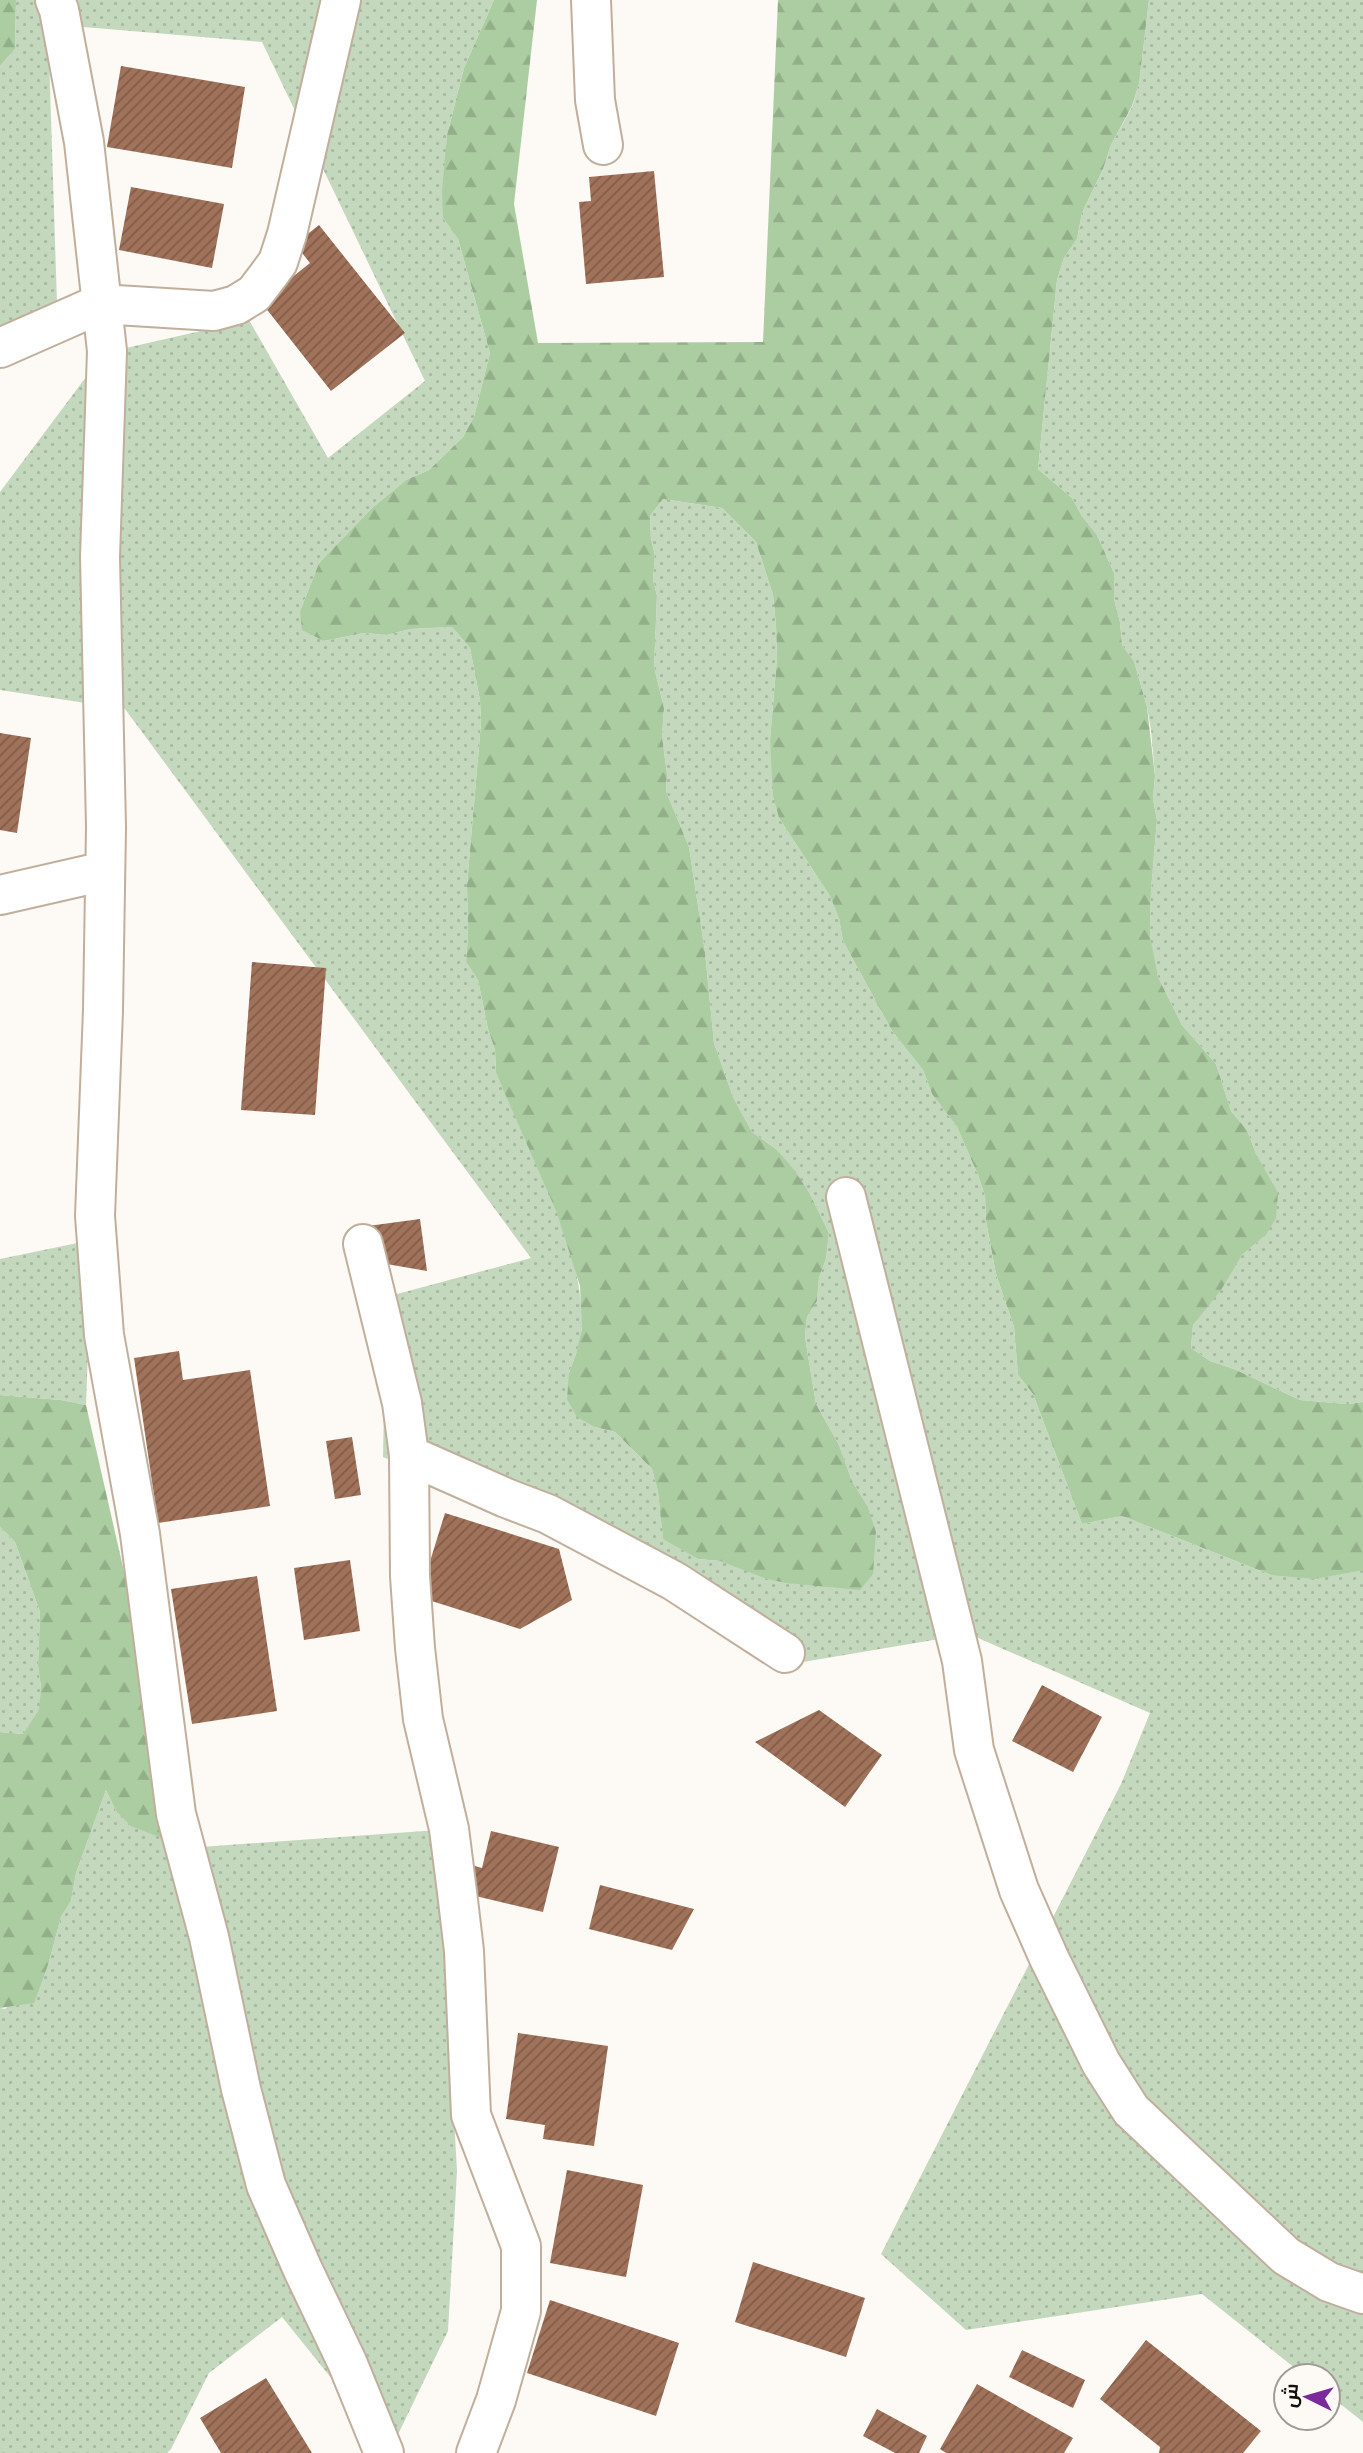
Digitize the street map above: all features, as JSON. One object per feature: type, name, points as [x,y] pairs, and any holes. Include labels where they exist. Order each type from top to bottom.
[{"type":"street","points":[[55,0],[83,142],[107,351],[100,557],[105,871],[95,1216],[104,1335],[140,1534],[176,1814],[209,1937],[241,2089],[266,2185],[347,2362],[384,2453]]},
{"type":"street","points":[[0,348],[100,304],[214,312],[236,305],[254,294],[278,262],[287,234],[341,0]]},
{"type":"street","points":[[591,0],[595,100],[603,145]]},
{"type":"street","points":[[0,895],[105,871]]},
{"type":"street","points":[[846,1198],[962,1661],[974,1751],[1018,1890],[1049,1958],[1101,2063],[1131,2110],[1286,2256],[1329,2282],[1363,2294]]},
{"type":"street","points":[[363,1244],[402,1403],[409,1455],[410,1576],[415,1648],[423,1719],[449,1829],[457,1892],[464,1951],[471,2115],[521,2246],[521,2311],[496,2400],[476,2453]]},
{"type":"street","points":[[409,1455],[548,1514],[674,1581],[785,1653]]},
{"type":"green space","points":[[0,0],[16,0],[15,49],[0,66]]},
{"type":"green space","points":[[16,0],[494,0],[464,68],[447,135],[443,218],[458,239],[490,353],[474,417],[463,437],[429,470],[406,480],[372,508],[319,563],[300,611],[324,641],[364,633],[387,635],[410,629],[452,627],[470,648],[480,700],[481,723],[467,885],[466,962],[478,980],[495,1050],[496,1073],[552,1197],[574,1262],[582,1327],[569,1373],[595,1427],[615,1432],[652,1469],[658,1492],[663,1538],[698,1559],[720,1561],[742,1568],[867,1505],[852,1481],[839,1445],[816,1404],[805,1337],[807,1317],[817,1301],[829,1233],[809,1192],[776,1149],[752,1132],[733,1097],[714,1043],[705,952],[689,847],[666,791],[667,774],[662,736],[664,708],[654,667],[657,596],[653,579],[655,556],[650,516],[663,499],[722,508],[756,542],[773,595],[776,626],[777,658],[770,740],[779,818],[830,896],[839,917],[843,941],[892,1031],[923,1070],[932,1094],[957,1127],[978,1175],[985,1196],[986,1221],[996,1274],[1014,1327],[1018,1375],[1033,1394],[1082,1524],[1122,1516],[1271,1575],[1363,1570],[1363,2422],[1342,2405],[1342,2362],[1287,2362],[1202,2294],[966,2330],[881,2254],[1121,1784],[1150,1713],[969,1634],[791,1664],[657,1572],[383,1457],[386,1297],[531,1258],[125,709],[0,690],[0,492],[104,353],[249,320],[328,458],[425,381],[262,42],[48,24],[57,304],[0,329],[0,66],[15,49]]},
{"type":"green space","points":[[494,0],[537,0],[514,204],[538,343],[763,342],[778,0],[1149,0],[1139,84],[1132,106],[1111,145],[1082,213],[1077,239],[1064,258],[1057,280],[1038,469],[1072,498],[1097,535],[1114,573],[1114,599],[1122,645],[1134,661],[1147,707],[1155,776],[1153,799],[1157,820],[1150,936],[1158,977],[1182,1025],[1216,1064],[1231,1111],[1247,1130],[1256,1154],[1278,1193],[1276,1218],[1266,1235],[1242,1255],[1221,1290],[1193,1325],[1191,1348],[1210,1361],[1234,1369],[1300,1400],[1348,1404],[1363,1402],[1363,1570],[1315,1579],[1271,1575],[1122,1516],[1082,1524],[1033,1394],[1018,1375],[1014,1327],[996,1274],[986,1221],[985,1196],[978,1175],[957,1127],[932,1094],[923,1070],[892,1031],[843,941],[839,918],[830,896],[779,818],[773,795],[770,740],[777,658],[776,626],[773,595],[756,542],[722,508],[663,499],[650,516],[655,556],[653,579],[657,596],[654,667],[664,708],[662,736],[667,774],[666,791],[689,847],[705,952],[714,1043],[733,1097],[752,1132],[776,1149],[792,1167],[809,1192],[829,1233],[817,1301],[807,1317],[805,1337],[816,1404],[839,1445],[852,1481],[867,1505],[876,1532],[873,1574],[860,1590],[786,1583],[767,1579],[720,1561],[698,1559],[663,1539],[658,1492],[652,1469],[615,1432],[595,1427],[577,1417],[567,1399],[569,1373],[582,1329],[580,1286],[557,1213],[496,1073],[495,1050],[478,980],[466,962],[467,885],[481,723],[480,700],[470,648],[452,627],[410,629],[387,635],[364,633],[324,641],[302,630],[300,611],[319,563],[372,508],[406,480],[429,470],[463,437],[474,417],[490,353],[458,239],[443,218],[442,192],[447,135],[464,68]]},
{"type":"green space","points":[[1149,0],[1363,0],[1363,1402],[1348,1404],[1300,1400],[1234,1369],[1210,1361],[1191,1348],[1193,1325],[1242,1255],[1266,1235],[1256,1154],[1247,1130],[1231,1111],[1216,1064],[1182,1025],[1158,977],[1153,959],[1150,936],[1151,890],[1157,820],[1153,799],[1155,776],[1151,730],[1134,661],[1122,645],[1114,599],[1114,573],[1097,535],[1072,498],[1038,469],[1057,280],[1064,258],[1077,239],[1082,213],[1111,145],[1132,107],[1139,84]]},
{"type":"green space","points":[[92,1240],[86,1405],[0,1395],[0,1259]]},
{"type":"green space","points":[[0,1395],[86,1405],[187,1848],[131,1826],[116,1811],[106,1790],[76,1873],[71,1901],[61,1917],[34,2003],[0,2008],[0,1732],[23,1734],[39,1710],[41,1687],[38,1666],[40,1612],[15,1542],[0,1527]]},
{"type":"green space","points":[[0,1527],[15,1542],[40,1612],[40,1710],[23,1734],[0,1732]]},
{"type":"green space","points":[[106,1790],[116,1811],[187,1848],[438,1830],[457,2171],[448,2331],[390,2451],[282,2317],[209,2373],[167,2453],[0,2453],[0,2008],[5,2009],[42,1978],[61,1917],[71,1901],[76,1873]]},
{"type":"building","points":[[121,66],[245,87],[232,168],[107,147]]},
{"type":"building","points":[[654,171],[664,277],[586,284],[579,202],[591,201],[589,177]]},
{"type":"building","points":[[131,187],[224,204],[212,268],[119,250]]},
{"type":"building","points":[[319,225],[405,333],[331,391],[261,302],[310,263],[295,244]]},
{"type":"building","points":[[0,733],[31,738],[17,833],[0,830]]},
{"type":"building","points":[[252,962],[326,968],[315,1115],[241,1110]]},
{"type":"building","points":[[420,1219],[427,1271],[375,1262],[368,1226]]},
{"type":"building","points":[[179,1351],[183,1380],[250,1370],[270,1506],[158,1523],[134,1358]]},
{"type":"building","points":[[352,1437],[361,1495],[335,1499],[326,1441]]},
{"type":"building","points":[[445,1513],[559,1549],[572,1600],[520,1629],[419,1597]]},
{"type":"building","points":[[350,1560],[360,1631],[304,1640],[294,1568]]},
{"type":"building","points":[[257,1576],[277,1711],[192,1724],[171,1589]]},
{"type":"building","points":[[1042,1685],[1102,1717],[1073,1772],[1012,1741]]},
{"type":"building","points":[[819,1710],[882,1755],[845,1807],[755,1742]]},
{"type":"building","points":[[491,1831],[559,1847],[543,1912],[463,1893],[464,1863],[482,1868]]},
{"type":"building","points":[[600,1885],[694,1909],[672,1950],[589,1929]]},
{"type":"building","points":[[518,2033],[608,2046],[594,2146],[543,2139],[545,2125],[506,2119]]},
{"type":"building","points":[[567,2170],[643,2185],[626,2277],[550,2263]]},
{"type":"building","points":[[753,2262],[865,2298],[846,2357],[735,2322]]},
{"type":"building","points":[[550,2300],[679,2343],[656,2416],[527,2373]]},
{"type":"building","points":[[1146,2340],[1261,2431],[1243,2453],[1159,2453],[1160,2447],[1100,2399]]},
{"type":"building","points":[[1022,2350],[1085,2380],[1073,2408],[1009,2377]]},
{"type":"building","points":[[266,2378],[312,2453],[221,2453],[200,2418]]},
{"type":"building","points":[[977,2384],[1073,2438],[1064,2453],[946,2453],[940,2449]]},
{"type":"building","points":[[877,2409],[927,2436],[919,2453],[895,2453],[863,2436]]}]
